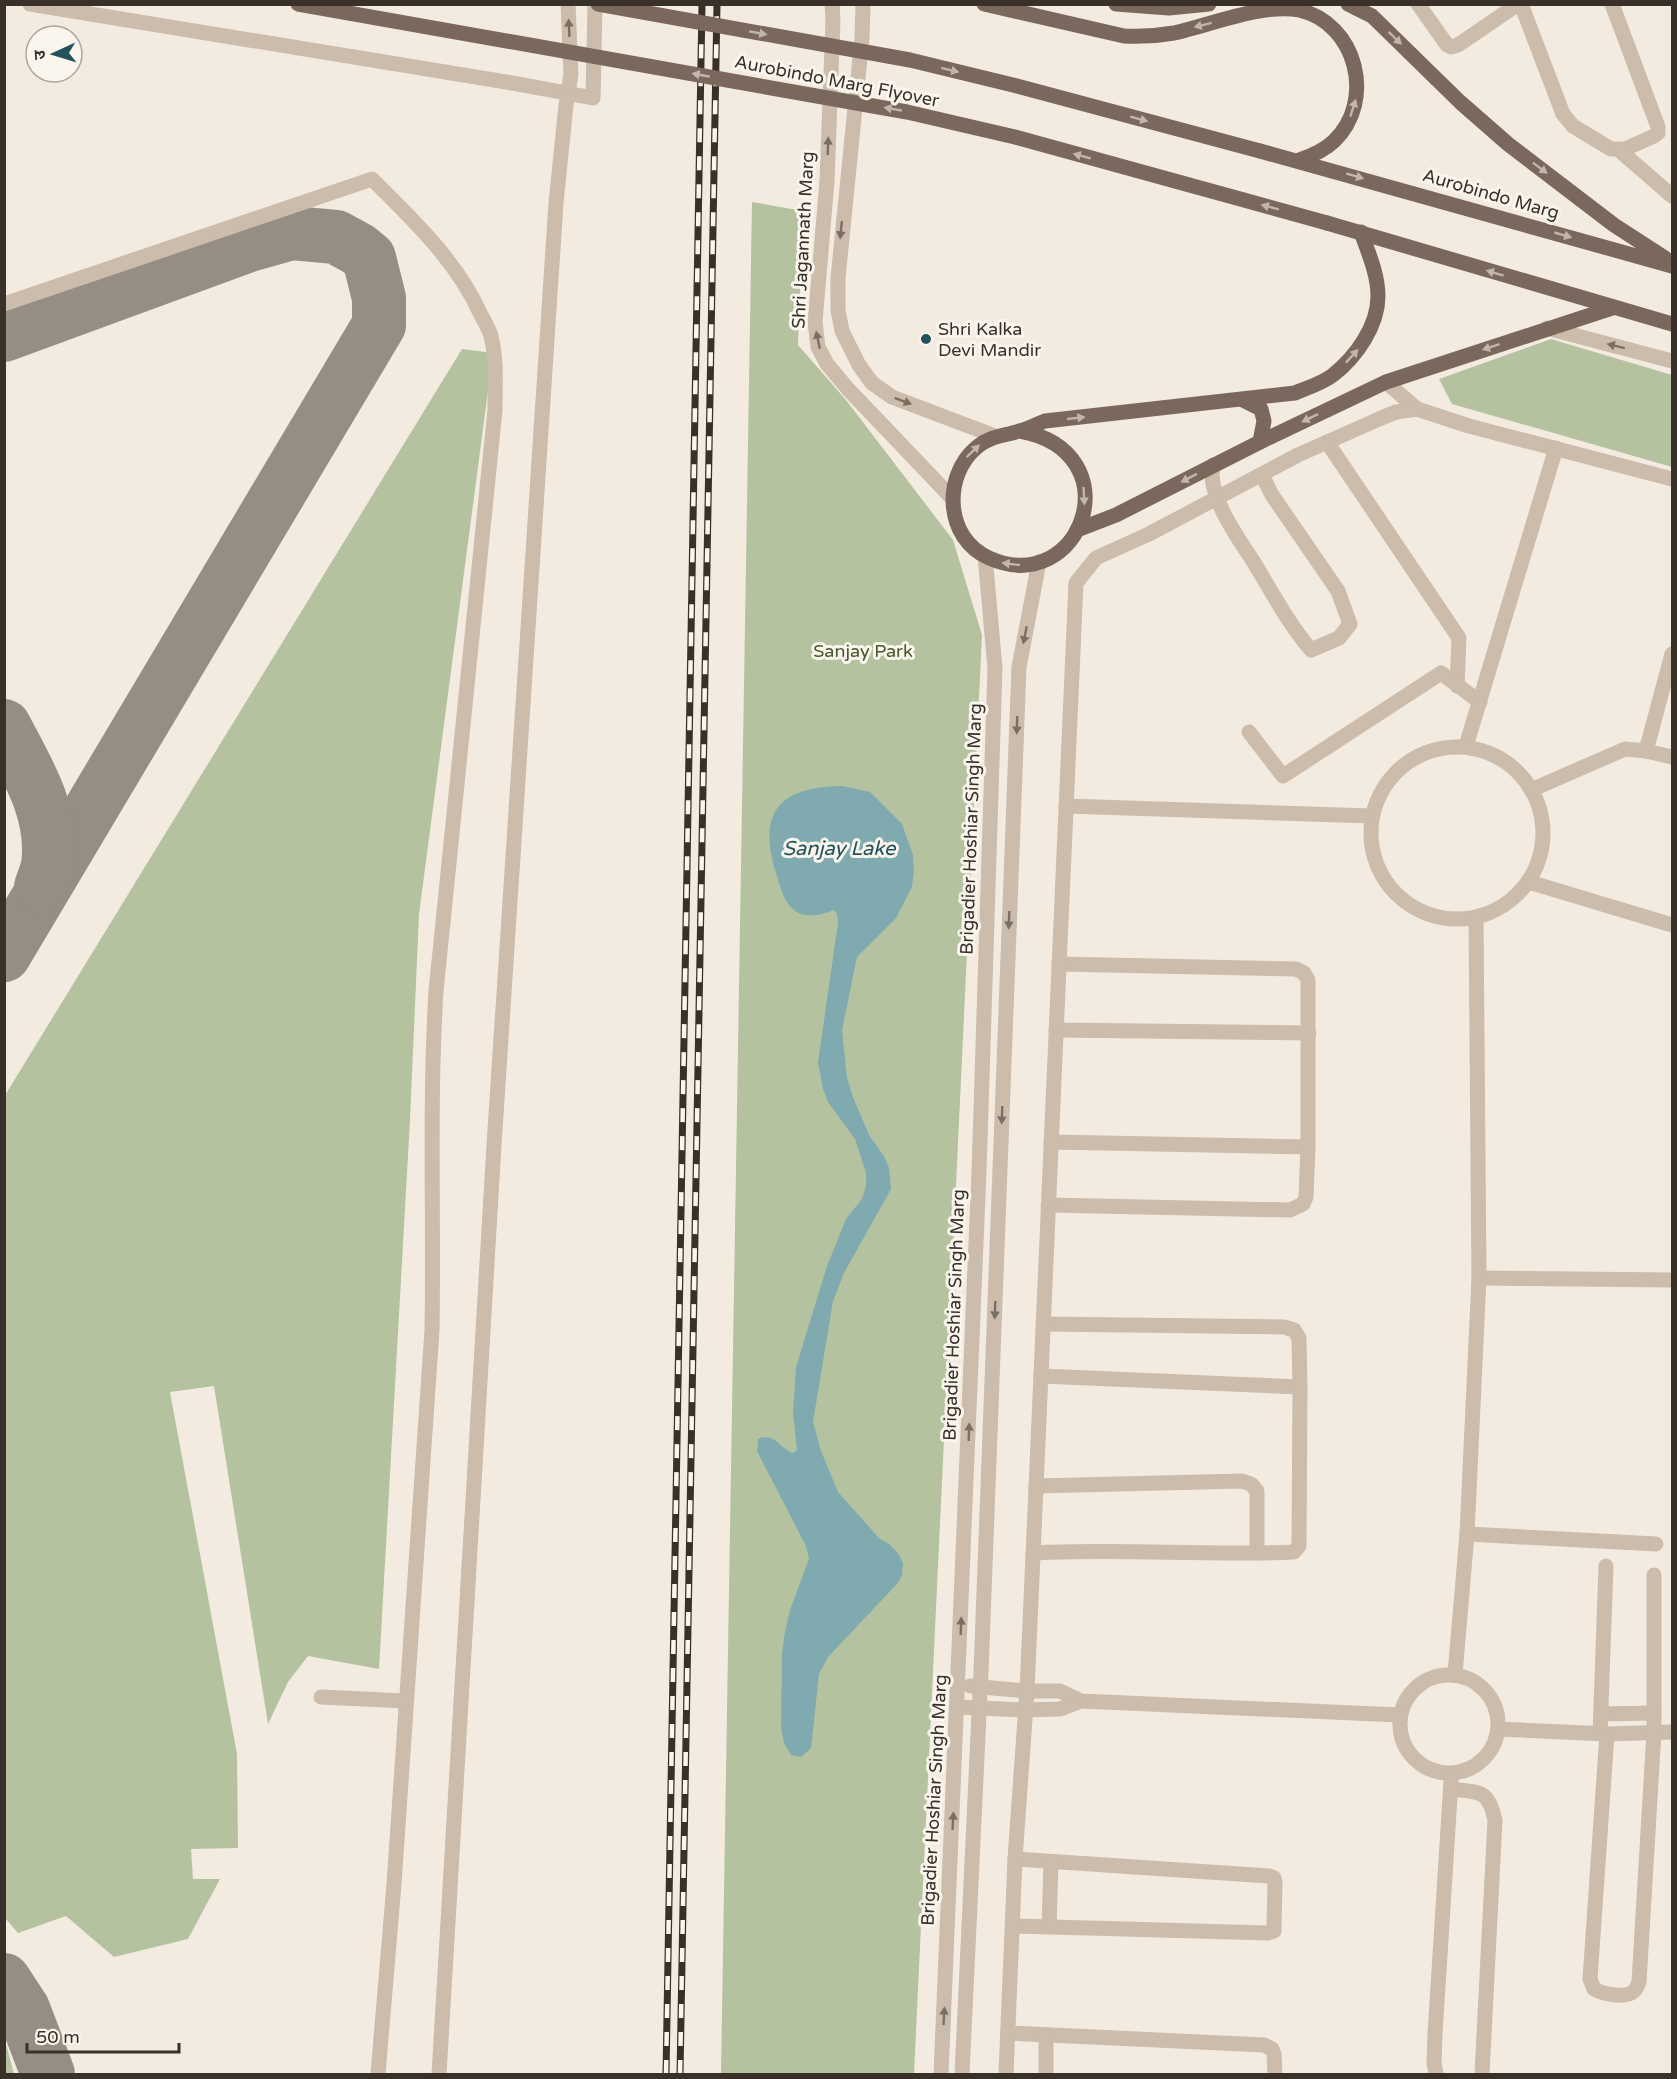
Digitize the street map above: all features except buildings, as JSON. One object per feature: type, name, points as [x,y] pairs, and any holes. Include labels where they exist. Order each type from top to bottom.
[{"type":"main road","name":"Aurobindo Marg Flyover","points":[[298,4],[907,112],[1015,137],[1361,232]]},
{"type":"main road","name":"Aurobindo Marg Flyover","points":[[596,4],[910,60],[1299,160]]},
{"type":"main road","points":[[984,4],[1124,36],[1147,37],[1174,33],[1280,8],[1300,10],[1319,18],[1336,31],[1348,47],[1356,66],[1358,86],[1355,106],[1347,125],[1334,141],[1318,153],[1299,160]]},
{"type":"main road","points":[[1116,4],[1169,8],[1209,4]]},
{"type":"main road","points":[[1348,4],[1372,16],[1460,102],[1508,144],[1614,225],[1672,264]]},
{"type":"main road","name":"Aurobindo Marg","points":[[1299,160],[1672,264]]},
{"type":"main road","points":[[1020,431],[1039,435],[1057,443],[1071,457],[1081,474],[1085,502],[1077,530],[1061,550],[1039,562],[1011,565],[985,556],[968,541],[956,521],[952,498],[955,478],[964,460],[978,446],[995,436],[1020,431],[1045,421],[1295,393],[1332,376],[1358,350],[1372,326],[1378,296],[1373,266],[1361,232]]},
{"type":"main road","points":[[1361,232],[1672,324]]},
{"type":"main road","points":[[1077,530],[1116,515],[1213,465],[1386,382],[1612,308]]},
{"type":"main road","points":[[1243,400],[1261,409],[1264,421],[1260,442]]},
{"type":"street","points":[[30,4],[593,98],[596,4]]},
{"type":"street","points":[[439,2074],[495,1133],[556,203],[571,74],[568,4]]},
{"type":"street","name":"Shri Jagannath Marg","points":[[832,4],[827,181],[814,322],[818,347],[827,364],[848,390],[952,498]]},
{"type":"street","name":"Shri Jagannath Marg","points":[[863,4],[862,38],[838,278],[838,310],[842,331],[859,365],[872,383],[892,397],[995,436]]},
{"type":"street","points":[[1418,4],[1447,45],[1451,47],[1458,45],[1520,4],[1563,114],[1568,121],[1611,149],[1619,150],[1654,136],[1658,133],[1658,127],[1612,4]]},
{"type":"street","points":[[1619,150],[1672,196]]},
{"type":"street","points":[[4,304],[372,179],[418,225],[453,267],[472,295],[490,335],[496,370],[495,410],[432,1054],[432,1330],[378,2074]]},
{"type":"street","points":[[1547,328],[1672,361]]},
{"type":"street","points":[[1386,382],[1417,409],[1469,426],[1672,479]]},
{"type":"street","points":[[1006,2074],[1027,1690],[1076,583],[1096,558],[1149,534],[1327,442],[1396,412],[1417,409]]},
{"type":"street","points":[[1327,442],[1460,638],[1457,686]]},
{"type":"street","points":[[1466,746],[1556,448]]},
{"type":"street","points":[[1213,465],[1211,473],[1214,488],[1227,522],[1274,599],[1311,650],[1339,638],[1350,624],[1338,591],[1272,495],[1262,475]]},
{"type":"street","name":"Brigadier Hoshiar Singh Marg","points":[[941,2074],[959,1685],[995,668],[985,556]]},
{"type":"street","points":[[962,2074],[980,1687],[1019,667],[1039,562]]},
{"type":"street","points":[[1646,751],[1672,654]]},
{"type":"street","points":[[1249,732],[1282,776],[1441,673],[1479,702]]},
{"type":"street","points":[[1447,746],[1466,746],[1490,752],[1515,768],[1539,803],[1544,833],[1539,863],[1528,882],[1507,904],[1476,918],[1446,919],[1427,915],[1401,899],[1380,873],[1373,845],[1371,816],[1387,781],[1418,754],[1447,746]]},
{"type":"street","points":[[1531,790],[1625,749],[1646,751],[1672,758]]},
{"type":"street","points":[[1066,806],[1371,816]]},
{"type":"street","points":[[1528,882],[1672,925]]},
{"type":"street","points":[[1455,1674],[1467,1534],[1479,1278],[1476,918]]},
{"type":"street","points":[[1048,1205],[1290,1210],[1303,1204],[1306,1197],[1309,1033],[1308,980],[1304,973],[1296,969],[1059,964]]},
{"type":"street","points":[[1056,1030],[1309,1033]]},
{"type":"street","points":[[1051,1142],[1308,1147]]},
{"type":"street","points":[[1479,1278],[1672,1280]]},
{"type":"street","points":[[1033,1553],[1065,1551],[1257,1554],[1294,1552],[1299,1546],[1299,1338],[1294,1330],[1284,1327],[1043,1324]]},
{"type":"street","points":[[1041,1377],[1300,1387]]},
{"type":"street","points":[[1036,1486],[1242,1481],[1251,1484],[1257,1491],[1257,1554]]},
{"type":"street","points":[[1467,1534],[1656,1544]]},
{"type":"street","points":[[1606,1566],[1601,1714],[1603,1734],[1590,1979],[1594,1989],[1602,1993],[1626,1994],[1634,1991],[1639,1982],[1654,1732],[1654,1575]]},
{"type":"street","points":[[1451,1781],[1484,1760],[1494,1746],[1499,1729],[1497,1709],[1490,1694],[1472,1679],[1455,1674],[1430,1678],[1407,1695],[1399,1714],[1398,1726],[1405,1747],[1418,1762],[1451,1781],[1482,1794],[1488,1798],[1492,1806],[1495,1820],[1482,2074]]},
{"type":"street","points":[[959,1685],[1060,1690],[1081,1701]]},
{"type":"street","points":[[321,1697],[406,1701]]},
{"type":"street","points":[[958,1707],[1060,1709],[1081,1701],[1399,1714]]},
{"type":"street","points":[[1601,1714],[1654,1713]]},
{"type":"street","points":[[1499,1729],[1603,1734],[1672,1732]]},
{"type":"street","points":[[1436,2074],[1435,2034],[1451,1781]]},
{"type":"street","points":[[1013,1926],[1268,1933],[1274,1931],[1275,1882],[1274,1878],[1269,1876],[1016,1859]]},
{"type":"street","points":[[1049,1927],[1051,1862]]},
{"type":"street","points":[[1008,2033],[1264,2045],[1272,2049],[1274,2054],[1275,2074]]},
{"type":"street","points":[[1046,2035],[1046,2074]]},
{"type":"green space","name":"Sanjay Park","points":[[752,202],[803,211],[798,345],[846,400],[953,540],[982,635],[914,2074],[721,2074]]},
{"type":"green space","points":[[1551,339],[1672,375],[1672,467],[1452,404],[1439,379]]},
{"type":"green space","points":[[462,349],[493,353],[419,914],[410,1120],[379,1669],[308,1656],[288,1682],[268,1724],[214,1386],[170,1392],[237,1754],[238,1848],[191,1849],[193,1879],[220,1879],[188,1939],[114,1957],[66,1916],[18,1933],[5,1918],[4,1097]]},
{"type":"green space","points":[[5,2040],[14,2074],[5,2074]]},
{"type":"water","name":"Sanjay Lake","points":[[842,786],[870,792],[902,824],[913,855],[914,871],[912,887],[896,918],[857,957],[842,1030],[847,1078],[869,1135],[884,1156],[889,1168],[891,1189],[844,1273],[833,1301],[813,1422],[821,1451],[838,1492],[879,1538],[898,1553],[903,1563],[902,1576],[897,1584],[828,1657],[819,1674],[811,1748],[801,1757],[791,1755],[784,1743],[781,1728],[782,1654],[790,1610],[809,1559],[806,1546],[757,1451],[758,1439],[764,1437],[773,1439],[788,1451],[793,1453],[797,1450],[793,1412],[796,1367],[827,1266],[846,1219],[862,1199],[866,1186],[866,1173],[855,1139],[828,1102],[818,1063],[838,923],[837,914],[834,910],[819,915],[808,915],[798,913],[790,907],[782,893],[776,873],[769,834],[772,819],[778,807],[788,798],[802,791]]},
{"type":"taxiway","points":[[4,335],[249,245],[292,233],[336,237],[358,249],[369,258],[379,298],[379,325],[4,955]]},
{"type":"taxiway","points":[[4,726],[30,775],[43,810],[49,846],[47,868],[41,887]]},
{"type":"taxiway","points":[[4,1980],[23,2009],[48,2074]]},
{"type":"railway","points":[[666,2074],[702,4]]},
{"type":"railway","points":[[680,2074],[717,4]]},
{"type":"place","name":"Shri Kalka Devi Mandir","points":[[926,339]]}]
